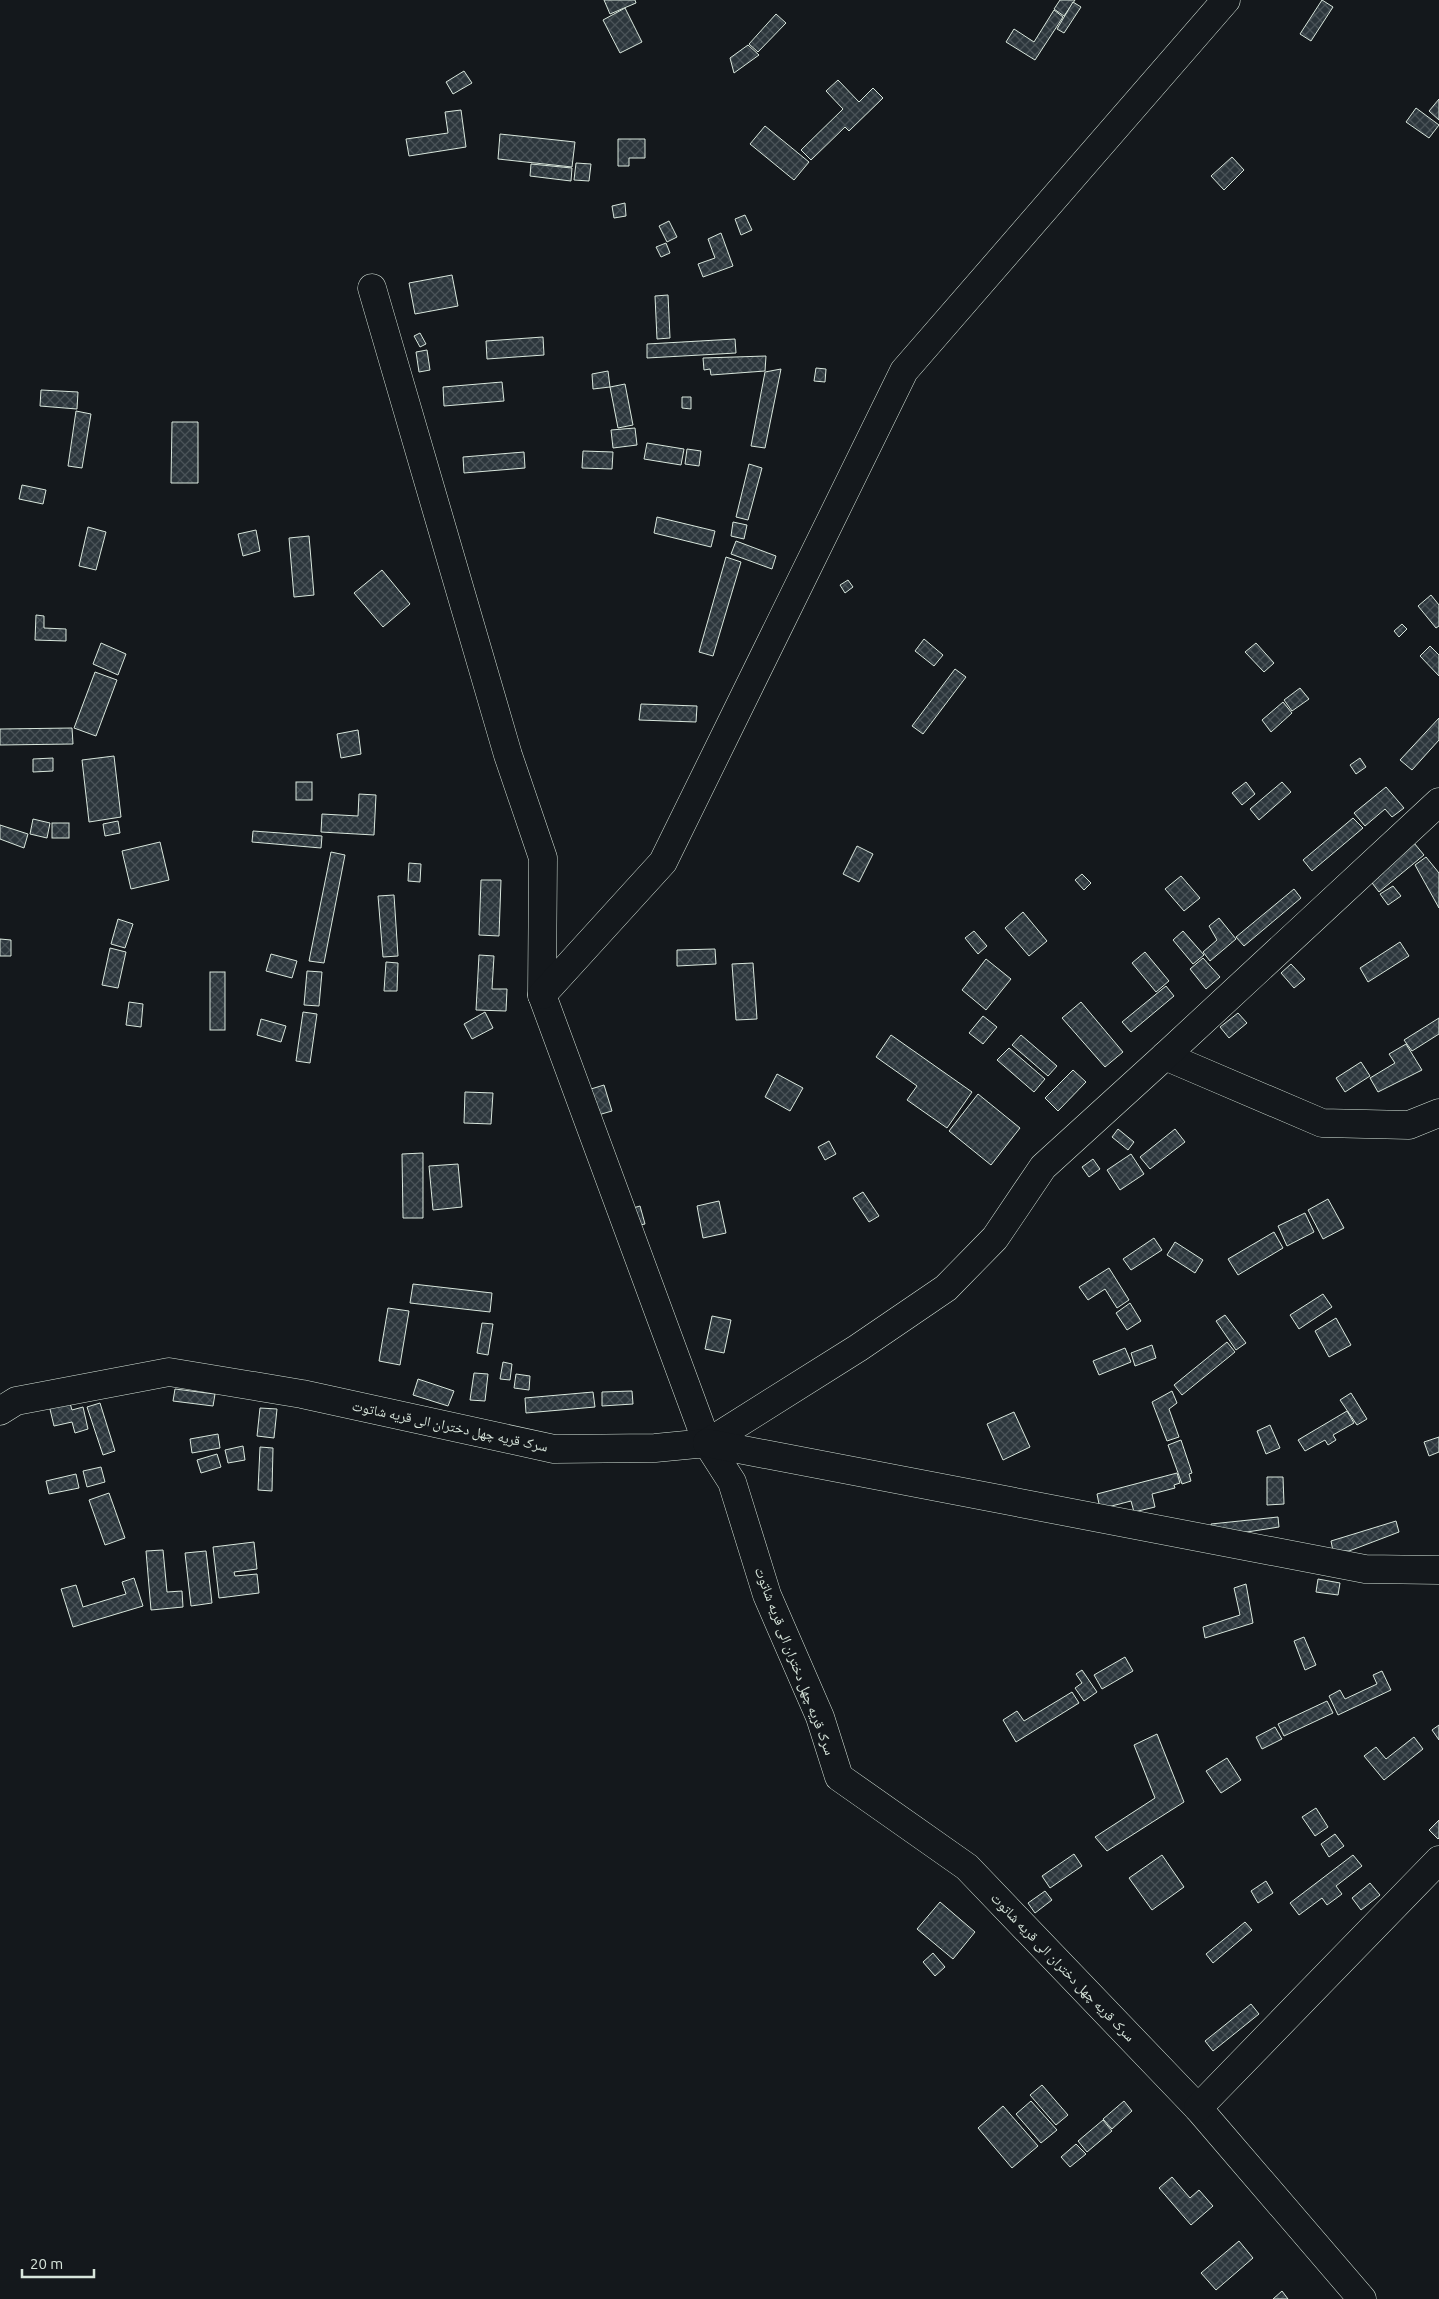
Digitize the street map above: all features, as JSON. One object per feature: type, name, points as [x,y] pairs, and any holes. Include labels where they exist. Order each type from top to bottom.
[{"type":"street","points":[[542,995],[663,862],[904,371],[1226,0]]},
{"type":"street","points":[[372,288],[508,755],[543,858],[542,995],[707,1443]]},
{"type":"street","points":[[707,1443],[858,1348],[946,1288],[995,1238],[1043,1167],[1439,802]]},
{"type":"street","points":[[1165,1056],[1322,1123],[1409,1125],[1439,1113]]},
{"type":"street","name":"سرک قریه چهل دختران الی قریه شاتوت","points":[[0,1411],[16,1401],[169,1372],[302,1394],[554,1449],[655,1448],[707,1443],[732,1482],[767,1595],[820,1717],[839,1777],[967,1867],[1198,2108],[1362,2299]]},
{"type":"street","points":[[707,1443],[1365,1569],[1439,1570]]},
{"type":"street","points":[[1198,2108],[1439,1860]]},
{"type":"building","points":[[604,0],[635,0],[636,3],[610,14]]},
{"type":"building","points":[[1060,0],[1075,0],[1064,16],[1054,9]]},
{"type":"building","points":[[1322,0],[1333,7],[1311,41],[1300,34]]},
{"type":"building","points":[[1073,2],[1081,7],[1064,33],[1057,29]]},
{"type":"building","points":[[625,8],[642,42],[620,53],[603,20]]},
{"type":"building","points":[[1054,10],[1063,17],[1035,60],[1006,42],[1014,29],[1034,42]]},
{"type":"building","points":[[776,14],[786,23],[758,52],[749,44]]},
{"type":"building","points":[[748,45],[759,55],[734,73],[730,58]]},
{"type":"building","points":[[464,71],[472,83],[453,94],[446,82]]},
{"type":"building","points":[[838,80],[859,102],[873,88],[883,98],[849,131],[845,127],[811,160],[801,150],[843,109],[826,91]]},
{"type":"building","points":[[1439,99],[1439,120],[1429,111]]},
{"type":"building","points":[[1416,108],[1439,125],[1429,138],[1406,122]]},
{"type":"building","points":[[461,110],[466,147],[409,156],[406,139],[448,133],[445,112]]},
{"type":"building","points":[[765,126],[809,162],[794,180],[750,144]]},
{"type":"building","points":[[500,134],[575,142],[572,167],[498,159]]},
{"type":"building","points":[[618,139],[645,139],[645,158],[629,158],[629,166],[618,166]]},
{"type":"building","points":[[1232,157],[1244,170],[1224,190],[1211,176]]},
{"type":"building","points":[[576,163],[591,164],[589,181],[574,180]]},
{"type":"building","points":[[531,164],[572,168],[571,181],[530,176]]},
{"type":"building","points":[[625,203],[626,216],[614,218],[612,206]]},
{"type":"building","points":[[745,215],[752,230],[741,235],[735,219]]},
{"type":"building","points":[[669,221],[677,237],[667,242],[659,226]]},
{"type":"building","points":[[721,233],[733,266],[703,277],[698,264],[715,258],[708,239]]},
{"type":"building","points":[[666,243],[670,253],[661,257],[656,247]]},
{"type":"building","points":[[452,275],[458,306],[415,314],[409,283]]},
{"type":"building","points":[[668,295],[670,338],[657,339],[655,296]]},
{"type":"building","points":[[420,333],[426,344],[420,347],[414,336]]},
{"type":"building","points":[[543,337],[544,355],[487,359],[486,341]]},
{"type":"building","points":[[735,339],[736,353],[647,358],[647,344]]},
{"type":"building","points":[[427,350],[430,370],[419,372],[416,352]]},
{"type":"building","points":[[766,356],[765,371],[711,375],[710,369],[704,370],[703,358]]},
{"type":"building","points":[[816,368],[826,369],[825,382],[814,381]]},
{"type":"building","points":[[781,369],[765,448],[751,446],[765,372]]},
{"type":"building","points":[[608,371],[610,387],[593,389],[592,374]]},
{"type":"building","points":[[502,382],[504,401],[444,406],[443,387]]},
{"type":"building","points":[[625,384],[633,425],[618,428],[610,387]]},
{"type":"building","points":[[41,390],[78,392],[77,409],[40,406]]},
{"type":"building","points":[[682,397],[691,397],[691,409],[682,408]]},
{"type":"building","points":[[76,411],[91,414],[82,468],[68,466]]},
{"type":"building","points":[[172,422],[198,422],[198,483],[171,483]]},
{"type":"building","points":[[635,428],[637,445],[613,448],[611,430]]},
{"type":"building","points":[[647,443],[684,449],[681,465],[644,459]]},
{"type":"building","points":[[687,449],[701,451],[699,466],[685,464]]},
{"type":"building","points":[[583,451],[613,452],[612,469],[582,468]]},
{"type":"building","points":[[524,452],[525,468],[464,473],[463,457]]},
{"type":"building","points":[[749,464],[762,468],[748,520],[736,517]]},
{"type":"building","points":[[22,485],[46,490],[43,504],[19,499]]},
{"type":"building","points":[[657,517],[715,531],[711,547],[654,533]]},
{"type":"building","points":[[733,522],[747,525],[744,539],[731,536]]},
{"type":"building","points":[[88,527],[106,532],[96,570],[79,566]]},
{"type":"building","points":[[256,530],[260,551],[243,556],[238,534]]},
{"type":"building","points":[[309,536],[314,595],[294,597],[289,538]]},
{"type":"building","points":[[736,541],[776,556],[772,569],[731,554]]},
{"type":"building","points":[[726,557],[741,562],[713,656],[699,652]]},
{"type":"building","points":[[382,570],[410,604],[383,627],[354,593]]},
{"type":"building","points":[[848,580],[853,587],[845,593],[840,585]]},
{"type":"building","points":[[1431,595],[1439,605],[1439,626],[1436,628],[1418,606]]},
{"type":"building","points":[[36,615],[44,616],[44,628],[66,629],[66,641],[35,640]]},
{"type":"building","points":[[1402,624],[1407,629],[1399,637],[1394,631]]},
{"type":"building","points":[[924,639],[943,655],[934,666],[915,651]]},
{"type":"building","points":[[101,643],[126,654],[118,675],[93,664]]},
{"type":"building","points":[[1256,643],[1274,663],[1264,672],[1245,652]]},
{"type":"building","points":[[1430,646],[1439,655],[1439,676],[1420,656]]},
{"type":"building","points":[[955,669],[966,677],[923,734],[912,726]]},
{"type":"building","points":[[95,672],[117,680],[96,736],[74,728]]},
{"type":"building","points":[[1300,688],[1309,699],[1292,711],[1284,700]]},
{"type":"building","points":[[1283,702],[1292,713],[1271,732],[1262,720]]},
{"type":"building","points":[[641,704],[697,706],[696,722],[639,720]]},
{"type":"building","points":[[1439,718],[1439,740],[1412,770],[1400,760]]},
{"type":"building","points":[[72,728],[73,744],[0,745],[0,729]]},
{"type":"building","points":[[358,730],[361,754],[341,758],[337,734]]},
{"type":"building","points":[[114,756],[121,817],[89,822],[82,760]]},
{"type":"building","points":[[53,758],[53,771],[33,772],[33,759]]},
{"type":"building","points":[[1360,758],[1366,767],[1356,774],[1350,765]]},
{"type":"building","points":[[296,782],[312,782],[312,800],[296,800]]},
{"type":"building","points":[[1246,782],[1255,794],[1242,805],[1232,793]]},
{"type":"building","points":[[1282,782],[1291,792],[1259,820],[1250,809]]},
{"type":"building","points":[[1386,787],[1404,808],[1392,817],[1385,809],[1365,826],[1354,813]]},
{"type":"building","points":[[359,794],[376,795],[374,835],[321,832],[322,814],[358,816]]},
{"type":"building","points":[[1353,818],[1363,828],[1312,871],[1303,860]]},
{"type":"building","points":[[33,819],[50,823],[47,838],[30,834]]},
{"type":"building","points":[[118,821],[120,833],[105,836],[103,824]]},
{"type":"building","points":[[52,823],[69,823],[69,838],[52,838]]},
{"type":"building","points":[[0,825],[28,834],[24,848],[0,839]]},
{"type":"building","points":[[253,831],[322,836],[321,848],[252,842]]},
{"type":"building","points":[[160,842],[169,880],[131,889],[122,851]]},
{"type":"building","points":[[1414,843],[1424,855],[1379,892],[1369,879]]},
{"type":"building","points":[[857,846],[873,854],[859,882],[843,874]]},
{"type":"building","points":[[331,852],[345,855],[324,963],[309,961]]},
{"type":"building","points":[[1426,857],[1439,873],[1439,908],[1415,865]]},
{"type":"building","points":[[409,863],[421,864],[420,882],[408,881]]},
{"type":"building","points":[[1082,874],[1091,883],[1084,890],[1075,880]]},
{"type":"building","points":[[1181,876],[1200,898],[1184,911],[1165,889]]},
{"type":"building","points":[[481,880],[501,880],[499,936],[479,935]]},
{"type":"building","points":[[1393,886],[1401,896],[1388,905],[1380,894]]},
{"type":"building","points":[[1294,889],[1301,898],[1244,946],[1236,937]]},
{"type":"building","points":[[394,895],[398,956],[383,957],[378,896]]},
{"type":"building","points":[[1023,912],[1047,941],[1029,956],[1005,928]]},
{"type":"building","points":[[1219,918],[1236,939],[1210,961],[1203,952],[1217,940],[1209,926]]},
{"type":"building","points":[[118,919],[133,924],[125,948],[111,944]]},
{"type":"building","points":[[974,931],[987,946],[978,954],[965,938]]},
{"type":"building","points":[[1183,931],[1204,955],[1193,964],[1173,940]]},
{"type":"building","points":[[0,939],[11,940],[11,956],[0,956]]},
{"type":"building","points":[[1400,942],[1409,956],[1368,982],[1360,968]]},
{"type":"building","points":[[110,948],[126,952],[118,988],[102,985]]},
{"type":"building","points":[[715,949],[716,964],[677,966],[677,950]]},
{"type":"building","points":[[1145,952],[1169,981],[1156,992],[1132,963]]},
{"type":"building","points":[[271,954],[297,961],[292,978],[266,971]]},
{"type":"building","points":[[479,955],[494,956],[492,989],[507,989],[506,1011],[476,1010]]},
{"type":"building","points":[[1203,958],[1220,977],[1206,989],[1190,969]]},
{"type":"building","points":[[986,959],[1011,979],[986,1010],[962,990]]},
{"type":"building","points":[[386,962],[398,963],[397,991],[384,991]]},
{"type":"building","points":[[753,963],[757,1019],[736,1020],[732,964]]},
{"type":"building","points":[[1291,964],[1305,979],[1294,988],[1281,973]]},
{"type":"building","points":[[307,971],[322,972],[319,1006],[304,1005]]},
{"type":"building","points":[[210,972],[225,972],[225,1030],[210,1030]]},
{"type":"building","points":[[1166,986],[1174,996],[1131,1032],[1122,1022]]},
{"type":"building","points":[[129,1002],[143,1004],[141,1027],[126,1025]]},
{"type":"building","points":[[1081,1002],[1123,1052],[1105,1067],[1062,1018]]},
{"type":"building","points":[[303,1012],[317,1014],[310,1063],[296,1061]]},
{"type":"building","points":[[485,1012],[493,1028],[472,1039],[464,1024]]},
{"type":"building","points":[[1238,1013],[1247,1023],[1229,1038],[1220,1027]]},
{"type":"building","points":[[983,1016],[997,1027],[983,1044],[969,1033]]},
{"type":"building","points":[[1439,1018],[1439,1034],[1412,1051],[1404,1040]]},
{"type":"building","points":[[261,1019],[286,1026],[281,1042],[257,1035]]},
{"type":"building","points":[[891,1035],[972,1092],[947,1128],[907,1100],[917,1086],[876,1057]]},
{"type":"building","points":[[1021,1035],[1057,1066],[1048,1076],[1012,1045]]},
{"type":"building","points":[[1406,1044],[1422,1070],[1378,1092],[1370,1078],[1395,1063],[1389,1054]]},
{"type":"building","points":[[1009,1048],[1045,1079],[1034,1092],[997,1060]]},
{"type":"building","points":[[1361,1062],[1370,1076],[1345,1092],[1336,1078]]},
{"type":"building","points":[[1073,1070],[1086,1082],[1058,1111],[1045,1098]]},
{"type":"building","points":[[777,1074],[803,1088],[790,1111],[765,1097]]},
{"type":"building","points":[[604,1085],[612,1111],[598,1115],[591,1089]]},
{"type":"building","points":[[465,1092],[493,1093],[491,1124],[464,1123]]},
{"type":"building","points":[[978,1094],[1020,1128],[991,1165],[949,1131]]},
{"type":"building","points":[[1118,1129],[1134,1142],[1128,1150],[1112,1137]]},
{"type":"building","points":[[1175,1129],[1185,1142],[1150,1169],[1140,1157]]},
{"type":"building","points":[[829,1141],[836,1154],[825,1160],[818,1147]]},
{"type":"building","points":[[423,1153],[423,1218],[403,1218],[402,1154]]},
{"type":"building","points":[[1131,1154],[1144,1174],[1120,1190],[1107,1170]]},
{"type":"building","points":[[1093,1159],[1100,1169],[1089,1177],[1082,1167]]},
{"type":"building","points":[[458,1164],[462,1207],[433,1210],[429,1166]]},
{"type":"building","points":[[863,1192],[879,1216],[869,1222],[853,1198]]},
{"type":"building","points":[[1328,1199],[1344,1228],[1323,1239],[1308,1210]]},
{"type":"building","points":[[719,1201],[726,1233],[703,1238],[697,1206]]},
{"type":"building","points":[[640,1206],[645,1224],[630,1227],[626,1210]]},
{"type":"building","points":[[1305,1213],[1314,1232],[1287,1246],[1278,1226]]},
{"type":"building","points":[[1274,1232],[1283,1248],[1238,1275],[1228,1259]]},
{"type":"building","points":[[1154,1238],[1162,1250],[1131,1270],[1123,1259]]},
{"type":"building","points":[[1175,1242],[1203,1260],[1195,1273],[1167,1255]]},
{"type":"building","points":[[1109,1268],[1129,1300],[1117,1308],[1105,1289],[1088,1300],[1079,1287]]},
{"type":"building","points":[[413,1284],[492,1293],[490,1312],[410,1303]]},
{"type":"building","points":[[1323,1294],[1332,1307],[1299,1329],[1290,1315]]},
{"type":"building","points":[[1130,1303],[1141,1321],[1127,1330],[1116,1313]]},
{"type":"building","points":[[388,1308],[409,1311],[400,1365],[379,1361]]},
{"type":"building","points":[[1225,1315],[1246,1343],[1236,1350],[1216,1321]]},
{"type":"building","points":[[712,1316],[731,1320],[724,1353],[705,1349]]},
{"type":"building","points":[[1336,1318],[1351,1345],[1329,1357],[1315,1331]]},
{"type":"building","points":[[482,1323],[493,1324],[488,1355],[477,1353]]},
{"type":"building","points":[[1227,1342],[1235,1352],[1182,1395],[1174,1385]]},
{"type":"building","points":[[1152,1345],[1156,1358],[1135,1366],[1131,1353]]},
{"type":"building","points":[[1125,1348],[1131,1362],[1099,1375],[1093,1361]]},
{"type":"building","points":[[503,1362],[512,1364],[510,1380],[500,1379]]},
{"type":"building","points":[[474,1373],[488,1374],[485,1401],[470,1400]]},
{"type":"building","points":[[516,1374],[530,1376],[529,1390],[514,1388]]},
{"type":"building","points":[[418,1379],[454,1391],[448,1406],[413,1395]]},
{"type":"building","points":[[175,1389],[215,1394],[213,1406],[173,1401]]},
{"type":"building","points":[[632,1391],[633,1404],[602,1406],[602,1392]]},
{"type":"building","points":[[1172,1391],[1177,1403],[1169,1409],[1179,1437],[1167,1441],[1152,1402]]},
{"type":"building","points":[[593,1392],[595,1407],[526,1413],[525,1398]]},
{"type":"building","points":[[1351,1393],[1367,1419],[1357,1425],[1340,1400]]},
{"type":"building","points":[[69,1400],[72,1410],[83,1407],[88,1429],[75,1433],[72,1422],[54,1426],[49,1405]]},
{"type":"building","points":[[100,1403],[115,1451],[103,1455],[87,1407]]},
{"type":"building","points":[[260,1408],[277,1409],[274,1438],[257,1436]]},
{"type":"building","points":[[1347,1411],[1354,1423],[1333,1435],[1336,1440],[1328,1445],[1325,1440],[1305,1451],[1298,1440]]},
{"type":"building","points":[[1014,1412],[1030,1447],[1003,1460],[987,1424]]},
{"type":"building","points":[[1270,1425],[1280,1448],[1266,1454],[1257,1431]]},
{"type":"building","points":[[218,1434],[220,1448],[192,1453],[190,1439]]},
{"type":"building","points":[[1439,1437],[1439,1452],[1429,1456],[1424,1442]]},
{"type":"building","points":[[1181,1440],[1192,1473],[1189,1474],[1191,1481],[1182,1484],[1168,1445]]},
{"type":"building","points":[[243,1446],[245,1460],[228,1463],[225,1450]]},
{"type":"building","points":[[260,1447],[273,1448],[272,1491],[258,1490]]},
{"type":"building","points":[[217,1454],[221,1467],[201,1473],[197,1460]]},
{"type":"building","points":[[101,1467],[105,1482],[87,1487],[83,1471]]},
{"type":"building","points":[[1177,1473],[1180,1483],[1174,1485],[1175,1488],[1152,1494],[1155,1507],[1134,1512],[1131,1501],[1100,1509],[1097,1494]]},
{"type":"building","points":[[76,1474],[79,1488],[49,1494],[46,1481]]},
{"type":"building","points":[[1267,1477],[1283,1477],[1284,1504],[1267,1505]]},
{"type":"building","points":[[109,1493],[125,1538],[105,1545],[89,1500]]},
{"type":"building","points":[[1278,1517],[1279,1527],[1247,1532],[1212,1534],[1211,1524]]},
{"type":"building","points":[[1396,1521],[1399,1532],[1349,1551],[1333,1551],[1331,1541]]},
{"type":"building","points":[[254,1542],[257,1569],[234,1572],[235,1576],[257,1574],[259,1593],[219,1598],[213,1547]]},
{"type":"building","points":[[163,1550],[167,1592],[182,1591],[183,1607],[151,1610],[146,1551]]},
{"type":"building","points":[[206,1551],[212,1603],[191,1606],[185,1553]]},
{"type":"building","points":[[134,1578],[143,1606],[73,1627],[61,1589],[76,1585],[83,1607],[126,1594],[122,1582]]},
{"type":"building","points":[[1318,1579],[1340,1583],[1338,1595],[1316,1592]]},
{"type":"building","points":[[1246,1584],[1253,1623],[1205,1638],[1203,1627],[1240,1615],[1234,1588]]},
{"type":"building","points":[[1304,1637],[1316,1665],[1305,1670],[1294,1641]]},
{"type":"building","points":[[1125,1657],[1133,1671],[1102,1689],[1094,1675]]},
{"type":"building","points":[[1082,1670],[1097,1692],[1084,1701],[1075,1688],[1082,1683],[1076,1674]]},
{"type":"building","points":[[1382,1671],[1391,1690],[1338,1715],[1329,1696],[1340,1690],[1345,1699],[1377,1684],[1373,1675]]},
{"type":"building","points":[[1072,1692],[1079,1703],[1016,1742],[1003,1720],[1017,1711],[1024,1721]]},
{"type":"building","points":[[1327,1701],[1333,1713],[1284,1736],[1278,1724]]},
{"type":"building","points":[[1439,1725],[1439,1740],[1432,1730]]},
{"type":"building","points":[[1275,1727],[1282,1739],[1262,1749],[1256,1737]]},
{"type":"building","points":[[1157,1734],[1184,1802],[1107,1851],[1095,1837],[1155,1798],[1134,1745]]},
{"type":"building","points":[[1414,1737],[1423,1749],[1384,1780],[1364,1756],[1376,1747],[1386,1759]]},
{"type":"building","points":[[1227,1758],[1241,1780],[1221,1793],[1206,1771]]},
{"type":"building","points":[[1316,1808],[1328,1827],[1315,1836],[1302,1817]]},
{"type":"building","points":[[1439,1820],[1439,1838],[1438,1839],[1429,1830]]},
{"type":"building","points":[[1335,1834],[1344,1846],[1329,1857],[1321,1844]]},
{"type":"building","points":[[1074,1854],[1082,1866],[1050,1888],[1042,1876]]},
{"type":"building","points":[[1162,1855],[1184,1887],[1152,1910],[1129,1878]]},
{"type":"building","points":[[1353,1855],[1362,1866],[1336,1886],[1342,1894],[1327,1905],[1322,1898],[1299,1915],[1290,1903]]},
{"type":"building","points":[[1266,1881],[1273,1893],[1258,1903],[1251,1891]]},
{"type":"building","points":[[1370,1883],[1380,1895],[1361,1910],[1352,1898]]},
{"type":"building","points":[[1045,1891],[1052,1900],[1035,1913],[1028,1903]]},
{"type":"building","points":[[940,1902],[975,1932],[953,1959],[917,1929]]},
{"type":"building","points":[[1245,1922],[1252,1930],[1213,1963],[1206,1954]]},
{"type":"building","points":[[933,1953],[945,1967],[935,1976],[923,1962]]},
{"type":"building","points":[[1251,2004],[1259,2014],[1213,2051],[1205,2041]]},
{"type":"building","points":[[1042,2085],[1068,2115],[1056,2125],[1030,2095]]},
{"type":"building","points":[[1031,2101],[1057,2130],[1041,2143],[1016,2114]]},
{"type":"building","points":[[1124,2101],[1132,2111],[1112,2129],[1103,2119]]},
{"type":"building","points":[[1003,2106],[1038,2146],[1012,2168],[978,2128]]},
{"type":"building","points":[[1103,2120],[1112,2131],[1087,2152],[1078,2141]]},
{"type":"building","points":[[1076,2144],[1086,2154],[1070,2167],[1061,2157]]},
{"type":"building","points":[[1172,2177],[1190,2198],[1199,2190],[1213,2206],[1191,2225],[1159,2188]]},
{"type":"building","points":[[1239,2241],[1253,2258],[1216,2290],[1201,2273]]},
{"type":"building","points":[[1282,2291],[1288,2299],[1273,2299]]}]
